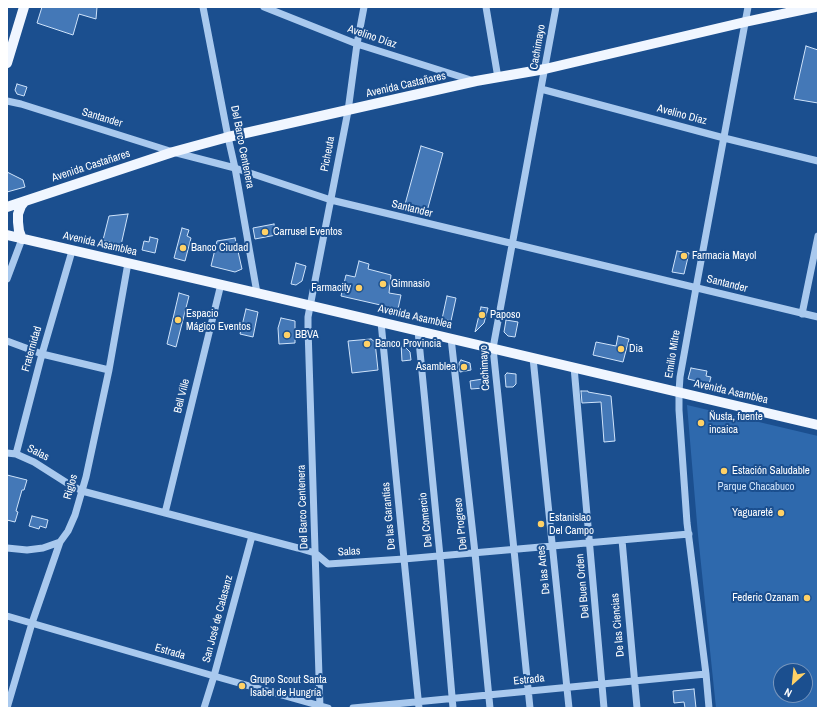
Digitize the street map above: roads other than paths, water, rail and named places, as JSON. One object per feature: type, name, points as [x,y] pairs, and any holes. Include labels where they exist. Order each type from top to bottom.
[{"type":"main road","points":[[7,63],[24,7]]},
{"type":"main road","name":"Avenida Castañares","points":[[7,207],[173,152],[228,137],[476,81],[545,69],[815,7]]},
{"type":"main road","points":[[22,239],[18,226],[18,214],[21,206],[26,201]]},
{"type":"main road","name":"Avenida Asamblea","points":[[7,235],[418,330],[818,425]]},
{"type":"street","name":"Del Barco Centenera","points":[[203,7],[258,293]]},
{"type":"street","name":"Avelino Díaz","points":[[264,7],[357,44],[476,81]]},
{"type":"street","name":"Picheuta","points":[[311,305],[348,111],[357,44],[364,7]]},
{"type":"street","points":[[486,7],[498,78]]},
{"type":"street","name":"Cachimayo","points":[[530,708],[493,348],[556,7]]},
{"type":"street","name":"Emilio Mitre","points":[[709,708],[689,534],[679,418],[679,392],[680,377],[748,7]]},
{"type":"street","name":"Avelino Díaz","points":[[541,89],[724,138],[818,161]]},
{"type":"street","name":"Santander","points":[[7,101],[173,152],[235,168],[331,200],[818,317]]},
{"type":"street","points":[[802,314],[818,236]]},
{"type":"street","points":[[7,279],[22,239]]},
{"type":"street","name":"Fraternidad","points":[[16,454],[42,354],[72,250]]},
{"type":"street","name":"Riglos","points":[[7,708],[32,623],[60,542],[68,531],[74,515],[86,477],[128,263]]},
{"type":"street","name":"Bell Ville","points":[[165,513],[221,284]]},
{"type":"street","name":"Del Barco Centenera","points":[[311,305],[308,317],[308,328],[320,707]]},
{"type":"street","name":"De las Garantías","points":[[381,322],[419,705]]},
{"type":"street","name":"Del Comercio","points":[[418,330],[453,708]]},
{"type":"street","name":"Del Progreso","points":[[451,338],[475,553],[490,708]]},
{"type":"street","points":[[7,341],[42,354],[108,370]]},
{"type":"street","name":"De las Artes","points":[[533,358],[570,708]]},
{"type":"street","name":"Del Buen Orden","points":[[574,367],[604,708]]},
{"type":"street","name":"Salas","points":[[7,453],[16,454],[34,462],[68,484],[82,491],[315,553],[328,564],[514,550],[689,534]]},
{"type":"street","name":"San José de Calasanz","points":[[204,708],[252,536]]},
{"type":"street","name":"De las Ciencias","points":[[622,540],[637,708]]},
{"type":"street","points":[[7,548],[27,550],[43,548],[60,542]]},
{"type":"street","name":"Estrada","points":[[7,616],[320,707],[328,708]]},
{"type":"street","name":"Estrada","points":[[354,708],[419,705],[452,699],[488,695],[706,674]]},
{"type":"place","name":"Carrusel Eventos","points":[[265,232]]},
{"type":"place","name":"Banco Ciudad","points":[[183,248]]},
{"type":"place","name":"Farmacia Mayol","points":[[684,256]]},
{"type":"place","name":"Gimnasio","points":[[383,284]]},
{"type":"place","name":"Farmacity","points":[[359,288]]},
{"type":"place","name":"Paposo","points":[[482,315]]},
{"type":"place","name":"Espacio Mágico Eventos","points":[[178,320]]},
{"type":"place","name":"BBVA","points":[[287,335]]},
{"type":"place","name":"Banco Provincia","points":[[367,344]]},
{"type":"place","name":"Dia","points":[[621,349]]},
{"type":"place","name":"Asamblea","points":[[464,367]]},
{"type":"place","name":"Ñusta, fuente incaica","points":[[701,423]]},
{"type":"place","name":"Estación Saludable","points":[[724,471]]},
{"type":"place","name":"Yaguareté","points":[[781,513]]},
{"type":"place","name":"Estanislao Del Campo","points":[[541,524]]},
{"type":"place","name":"Federic Ozanam","points":[[807,598]]},
{"type":"place","name":"Grupo Scout Santa Isabel de Hungría","points":[[242,686]]},
{"type":"park label","name":"Parque Chacabuco","points":[[756,487]]}]
